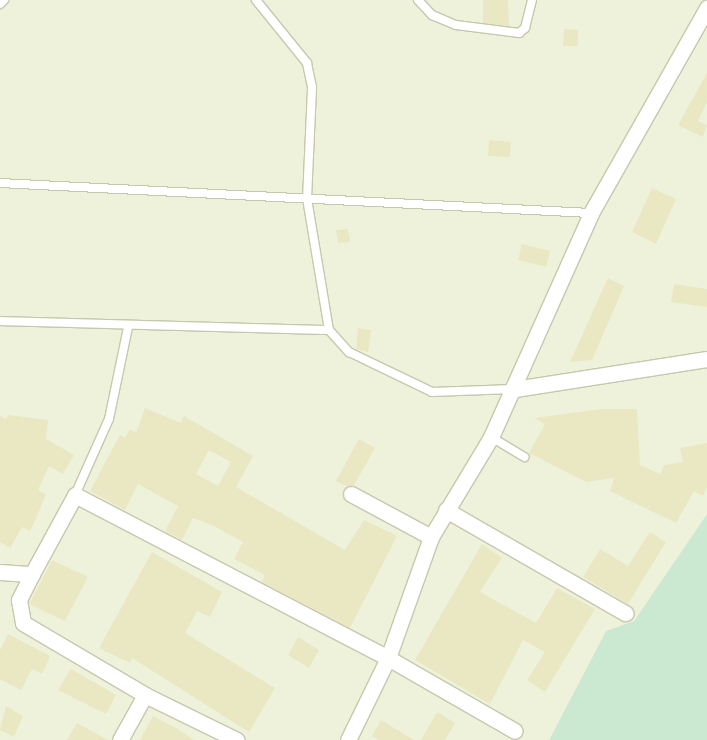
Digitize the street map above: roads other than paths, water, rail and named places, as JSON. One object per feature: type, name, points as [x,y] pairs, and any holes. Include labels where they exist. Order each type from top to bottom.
[{"type":"street","points":[[348,740],[388,658],[431,537],[491,437],[515,389],[591,213],[707,8]]},
{"type":"street","points":[[515,389],[707,359]]},
{"type":"street","points":[[351,494],[431,537]]},
{"type":"street","points":[[237,740],[145,695],[24,623],[19,600],[75,495],[388,658],[515,731]]},
{"type":"street","points":[[446,510],[626,613]]},
{"type":"street","points":[[0,572],[32,574]]},
{"type":"street","points":[[120,740],[145,695]]},
{"type":"lane","points":[[0,4],[4,0]]},
{"type":"lane","points":[[256,0],[307,63],[312,87],[307,199],[329,330],[349,352],[432,392],[515,389]]},
{"type":"lane","points":[[418,0],[432,15],[456,25],[519,33],[525,28],[532,0]]},
{"type":"lane","points":[[0,183],[591,213]]},
{"type":"lane","points":[[0,321],[128,327],[274,325],[329,330]]},
{"type":"lane","points":[[75,495],[109,419],[128,327]]},
{"type":"lane","points":[[491,437],[524,456]]}]
